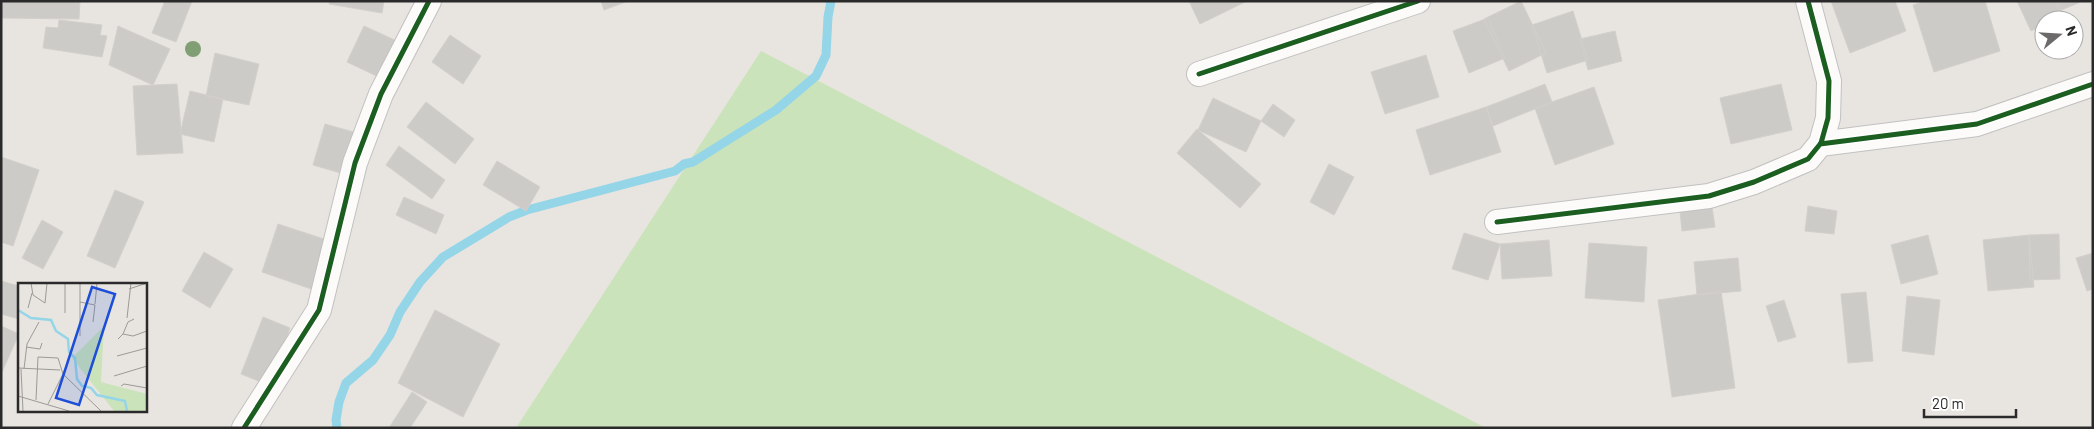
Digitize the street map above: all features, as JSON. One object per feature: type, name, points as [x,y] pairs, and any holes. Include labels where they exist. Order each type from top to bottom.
[{"type":"street","points":[[244,428],[319,310],[355,163],[381,94],[429,1]]},
{"type":"street","points":[[1199,74],[1418,1]]},
{"type":"street","points":[[1497,222],[1709,196],[1754,182],[1808,159],[1820,144],[1828,118],[1829,81],[1808,1]]},
{"type":"street","points":[[1820,144],[1977,124],[2093,84]]},
{"type":"green space","points":[[761,51],[1486,428],[516,428]]},
{"type":"building","points":[[1,1],[80,1],[79,19],[1,18]]},
{"type":"building","points":[[165,1],[192,1],[176,42],[152,33]]},
{"type":"building","points":[[330,1],[384,1],[382,13],[329,4]]},
{"type":"building","points":[[601,1],[628,1],[604,10]]},
{"type":"building","points":[[1189,1],[1244,1],[1245,2],[1200,24]]},
{"type":"building","points":[[1521,1],[1546,53],[1509,71],[1484,19]]},
{"type":"building","points":[[1831,1],[1895,1],[1906,31],[1850,53]]},
{"type":"building","points":[[1925,1],[1985,1],[2000,51],[1934,72],[1913,5]]},
{"type":"building","points":[[2017,1],[2057,1],[2061,10],[2034,10],[2034,30],[2031,31]]},
{"type":"building","points":[[2055,1],[2083,1],[2061,10],[2059,10]]},
{"type":"building","points":[[1573,11],[1588,60],[1547,73],[1532,25]]},
{"type":"building","points":[[1488,18],[1505,58],[1469,73],[1453,31]]},
{"type":"building","points":[[59,20],[102,25],[100,35],[107,36],[102,57],[43,48],[46,27],[58,28]]},
{"type":"building","points":[[118,26],[170,49],[153,85],[109,65]]},
{"type":"building","points":[[364,26],[399,42],[383,79],[347,62]]},
{"type":"building","points":[[1615,31],[1622,61],[1588,70],[1580,39]]},
{"type":"building","points":[[450,35],[481,56],[463,84],[432,62]]},
{"type":"building","points":[[215,53],[259,64],[249,105],[206,96]]},
{"type":"building","points":[[1426,55],[1439,97],[1385,114],[1371,72]]},
{"type":"building","points":[[177,84],[183,153],[137,155],[133,86]]},
{"type":"building","points":[[1545,84],[1552,102],[1493,126],[1486,107]]},
{"type":"building","points":[[1781,84],[1792,130],[1731,144],[1720,98]]},
{"type":"building","points":[[1594,87],[1614,144],[1555,165],[1535,108]]},
{"type":"building","points":[[190,91],[223,99],[214,142],[180,134]]},
{"type":"building","points":[[1213,98],[1261,121],[1246,152],[1198,130]]},
{"type":"building","points":[[426,102],[474,139],[455,164],[407,127]]},
{"type":"building","points":[[1273,104],[1295,120],[1284,137],[1261,121]]},
{"type":"building","points":[[1486,107],[1501,152],[1430,175],[1416,130]]},
{"type":"building","points":[[325,124],[364,135],[351,176],[313,165]]},
{"type":"building","points":[[1197,129],[1261,184],[1240,208],[1177,153]]},
{"type":"building","points":[[399,146],[445,180],[432,199],[386,165]]},
{"type":"building","points":[[1,157],[39,170],[13,246],[1,242]]},
{"type":"building","points":[[497,161],[540,187],[526,211],[483,185]]},
{"type":"building","points":[[1329,164],[1354,177],[1334,215],[1310,202]]},
{"type":"building","points":[[115,190],[144,202],[115,268],[87,256]]},
{"type":"building","points":[[404,197],[444,215],[436,234],[396,215]]},
{"type":"building","points":[[1808,206],[1837,211],[1834,234],[1805,231]]},
{"type":"building","points":[[1712,207],[1715,227],[1682,231],[1680,211]]},
{"type":"building","points":[[42,220],[63,232],[43,269],[22,258]]},
{"type":"building","points":[[278,224],[330,241],[314,290],[262,272]]},
{"type":"building","points":[[1464,233],[1500,244],[1488,280],[1452,269]]},
{"type":"building","points":[[2059,234],[2060,279],[2030,280],[2029,235]]},
{"type":"building","points":[[1928,235],[1938,274],[1901,284],[1891,245]]},
{"type":"building","points":[[2029,235],[2034,287],[1988,291],[1983,240]]},
{"type":"building","points":[[1549,240],[1552,276],[1502,279],[1500,244]]},
{"type":"building","points":[[1589,243],[1647,247],[1644,302],[1585,298]]},
{"type":"building","points":[[204,252],[233,269],[210,308],[182,291]]},
{"type":"building","points":[[2093,253],[2093,289],[2087,291],[2076,258]]},
{"type":"building","points":[[1738,258],[1741,291],[1697,295],[1694,262]]},
{"type":"building","points":[[1,281],[18,286],[18,319],[1,314]]},
{"type":"building","points":[[1721,291],[1735,388],[1672,397],[1658,300]]},
{"type":"building","points":[[1866,292],[1873,361],[1848,363],[1841,294]]},
{"type":"building","points":[[1907,296],[1940,300],[1934,355],[1902,351]]},
{"type":"building","points":[[1784,300],[1796,337],[1778,342],[1766,306]]},
{"type":"building","points":[[435,310],[500,344],[463,417],[398,383]]},
{"type":"building","points":[[263,317],[290,328],[268,385],[241,374]]},
{"type":"building","points":[[1,326],[18,334],[18,336],[1,374]]},
{"type":"building","points":[[412,392],[427,402],[410,428],[389,428]]},
{"type":"waterway","points":[[337,428],[336,420],[339,402],[346,383],[373,360],[390,335],[400,312],[420,282],[443,257],[509,217],[527,210],[675,171],[684,164],[693,162],[776,110],[816,76],[826,55],[828,17],[831,1]]},
{"type":"cycle path","points":[[244,428],[319,310],[355,163],[381,94],[429,1]]},
{"type":"cycle path","points":[[1199,74],[1418,1]]},
{"type":"cycle path","points":[[1497,222],[1709,196],[1754,182],[1808,159],[1821,143],[1828,118],[1829,81],[1808,1]]},
{"type":"cycle path","points":[[1820,144],[1977,124],[2093,84]]}]
